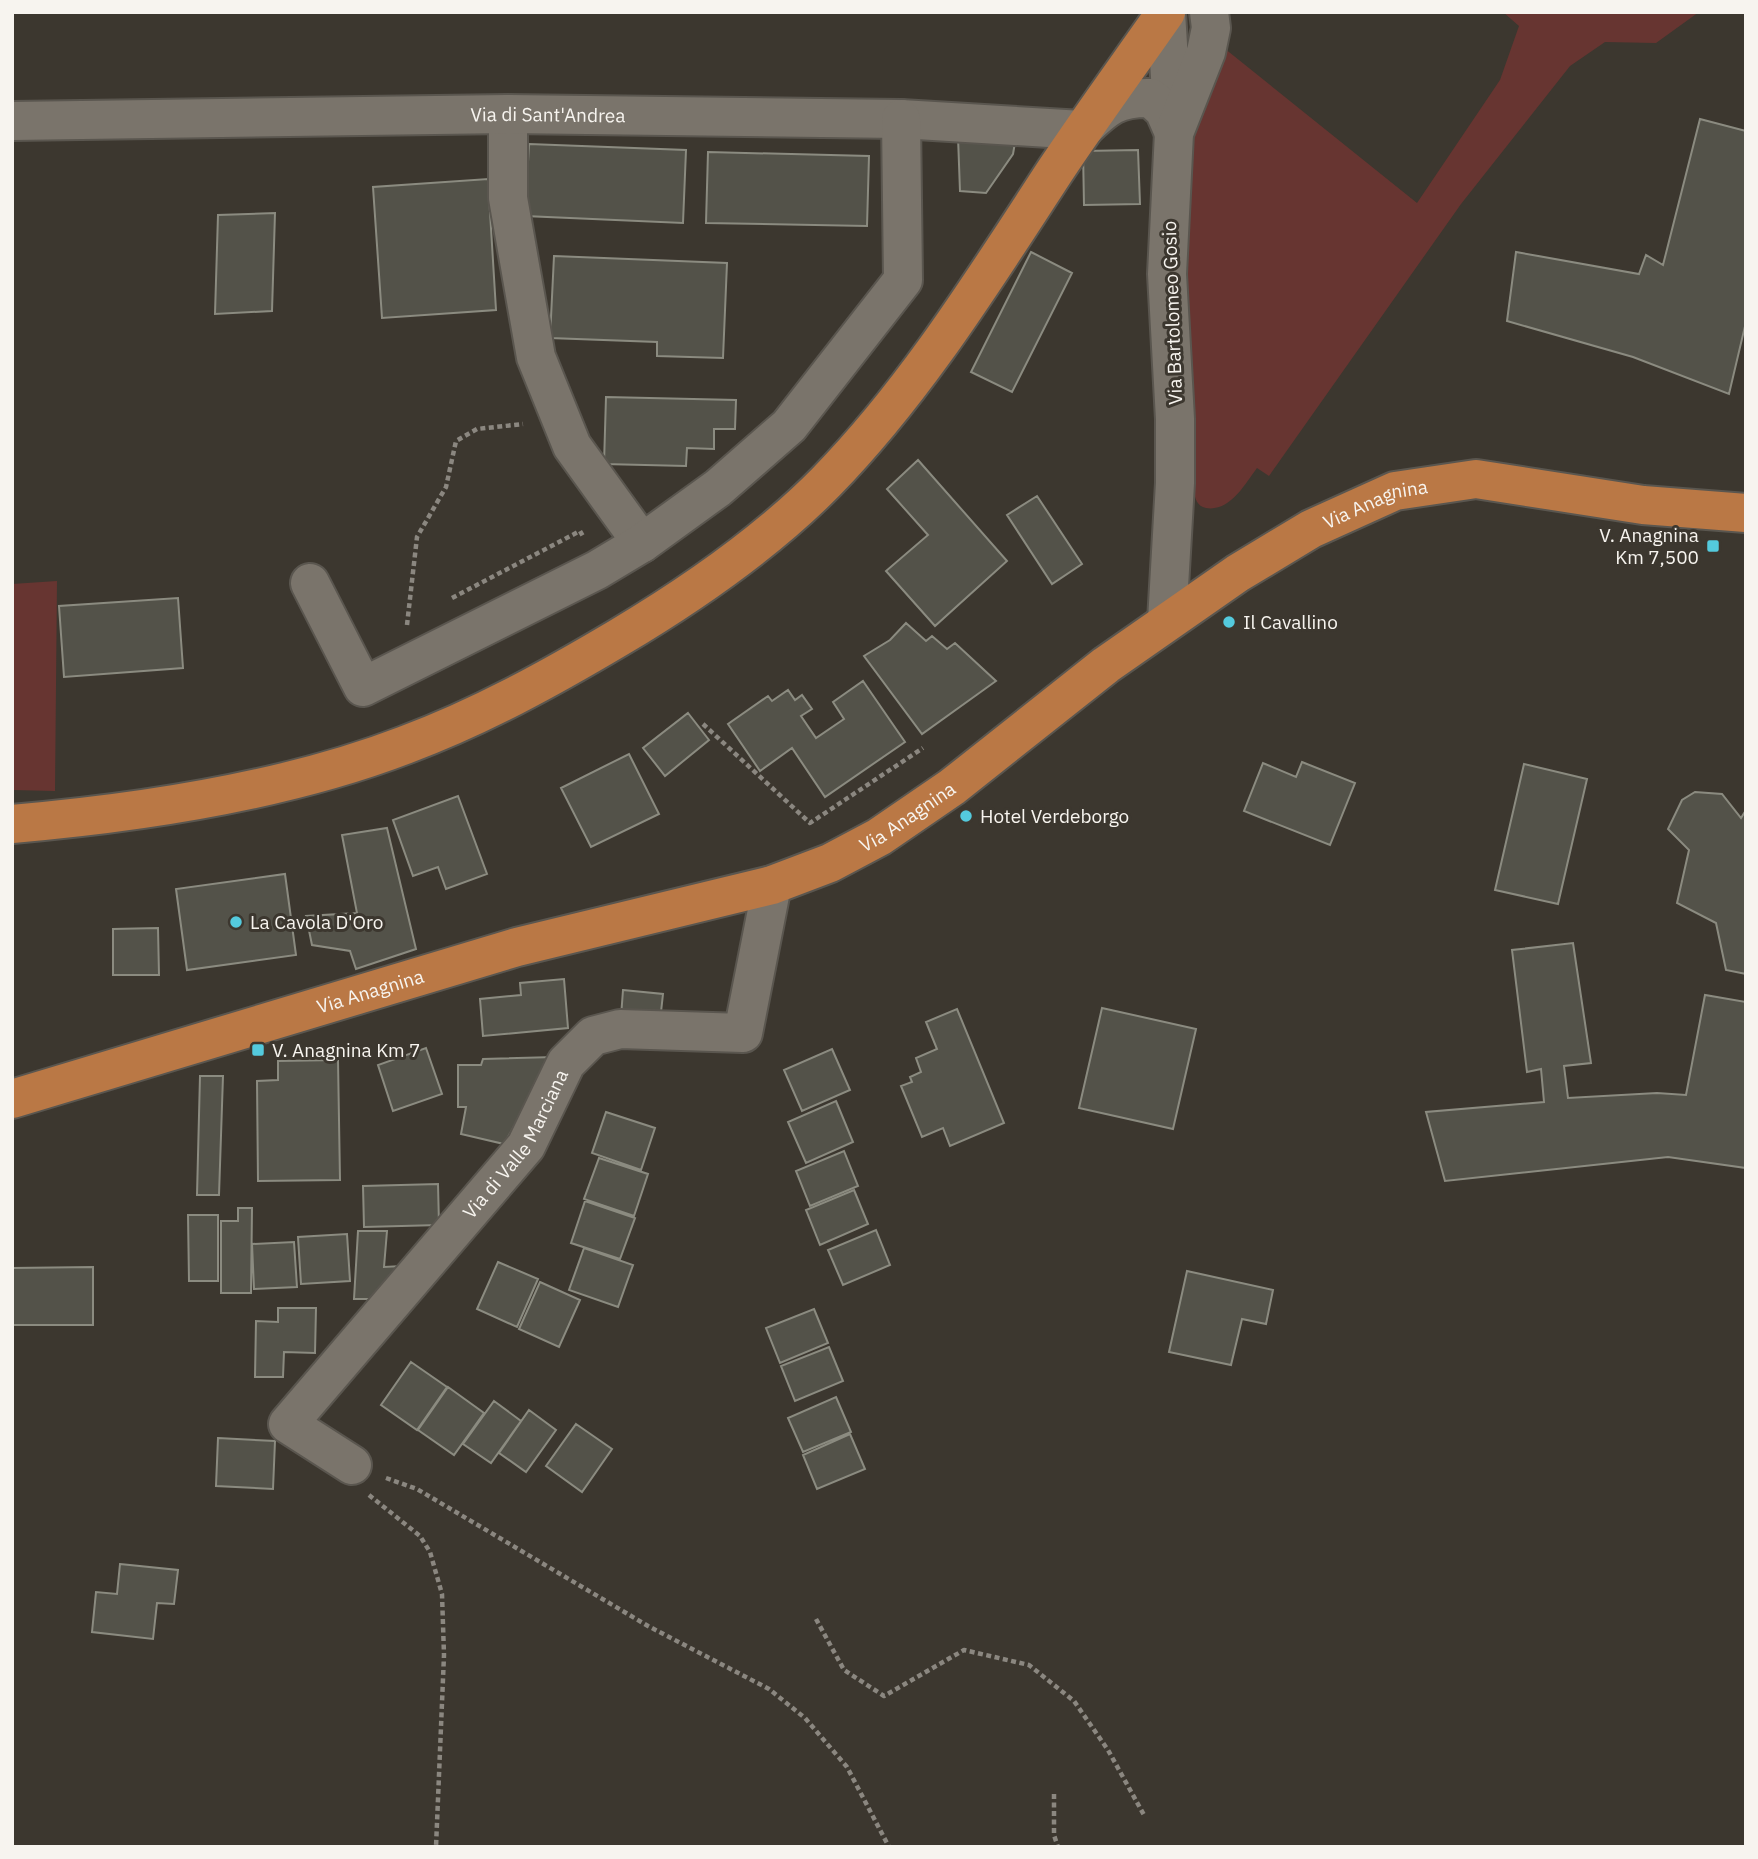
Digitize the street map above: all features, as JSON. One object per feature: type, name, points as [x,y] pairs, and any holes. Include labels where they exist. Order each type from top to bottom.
[{"type":"main road","points":[[12,824],[83,817],[190,800],[351,764],[429,736],[502,704],[574,665],[722,570],[766,536],[826,482],[906,388],[945,335],[1082,130],[1166,13]]},
{"type":"main road","name":"Via Anagnina","points":[[12,1099],[539,941],[772,885],[830,863],[905,820],[982,764],[1080,684],[1167,621],[1288,542],[1395,491],[1476,479],[1643,505],[1746,513]]},
{"type":"street","name":"Via Bartolomeo Gosio","points":[[1167,621],[1175,483],[1175,419],[1167,274],[1174,133],[1206,52],[1211,28],[1209,12]]},
{"type":"street","points":[[1166,13],[1174,133]]},
{"type":"street","points":[[1082,130],[1106,107],[1119,101],[1152,98],[1164,110],[1174,133]]},
{"type":"street","points":[[508,114],[508,198],[536,357],[572,446],[642,543]]},
{"type":"street","name":"Via di Sant'Andrea","points":[[12,121],[508,114],[901,119],[1082,130]]},
{"type":"street","points":[[310,583],[363,687],[597,570],[642,543],[718,488],[789,426],[902,280],[901,119]]},
{"type":"street","name":"Via di Valle Marciana","points":[[352,1465],[288,1424],[526,1146],[566,1063],[593,1036],[620,1029],[743,1036],[772,885]]},
{"type":"path","points":[[407,630],[417,537],[446,487],[456,441],[477,429],[561,419]]},
{"type":"path","points":[[703,724],[810,823],[923,748]]},
{"type":"path","points":[[352,1465],[357,1486],[420,1536],[430,1552],[442,1594],[444,1655],[436,1847]]},
{"type":"path","points":[[352,1465],[417,1489],[648,1626],[769,1689],[804,1718],[847,1767],[889,1847]]},
{"type":"path","points":[[816,1619],[844,1670],[884,1696],[964,1650],[1029,1665],[1074,1701],[1108,1750],[1144,1815]]},
{"type":"path","points":[[1054,1794],[1054,1835],[1058,1847]]},
{"type":"shaded area","points":[[1503,12],[1699,12],[1656,43],[1605,42],[1570,66],[1461,204],[1269,476],[1257,468],[1230,501],[1215,508],[1200,506],[1194,491],[1182,312],[1192,132],[1224,48],[1417,203],[1500,80],[1519,26]]},
{"type":"shaded area","points":[[57,581],[55,791],[12,790],[12,584]]},
{"type":"building","points":[[1700,119],[1746,131],[1746,322],[1729,394],[1633,357],[1507,321],[1516,252],[1639,274],[1646,255],[1663,265]]},
{"type":"building","points":[[958,137],[1016,137],[1013,154],[986,193],[960,191]]},
{"type":"building","points":[[529,144],[686,150],[683,223],[525,216]]},
{"type":"building","points":[[1138,150],[1140,204],[1084,205],[1083,151]]},
{"type":"building","points":[[708,152],[869,156],[867,226],[706,223]]},
{"type":"building","points":[[488,179],[496,310],[382,318],[373,187]]},
{"type":"building","points":[[275,213],[272,311],[215,314],[218,215]]},
{"type":"building","points":[[1031,252],[1072,273],[1012,392],[971,372]]},
{"type":"building","points":[[554,256],[727,263],[723,358],[657,356],[657,342],[550,338]]},
{"type":"building","points":[[606,397],[736,400],[735,429],[714,429],[714,449],[687,448],[686,466],[604,464]]},
{"type":"building","points":[[918,460],[1007,561],[935,626],[886,571],[928,535],[887,489]]},
{"type":"building","points":[[1037,496],[1082,564],[1052,584],[1007,515]]},
{"type":"building","points":[[178,598],[183,668],[64,677],[59,606]]},
{"type":"building","points":[[906,623],[926,641],[932,636],[947,649],[955,643],[996,681],[922,734],[864,656],[890,640]]},
{"type":"building","points":[[863,681],[905,742],[825,797],[792,748],[760,771],[728,724],[768,696],[772,701],[788,690],[795,700],[802,695],[812,709],[801,716],[816,738],[844,719],[833,702]]},
{"type":"building","points":[[688,713],[709,740],[665,776],[643,748]]},
{"type":"building","points":[[629,754],[659,814],[591,847],[561,788]]},
{"type":"building","points":[[1302,762],[1355,783],[1330,845],[1244,811],[1263,763],[1296,777]]},
{"type":"building","points":[[1524,764],[1587,779],[1558,904],[1495,890]]},
{"type":"building","points":[[1695,792],[1722,794],[1741,818],[1746,810],[1746,974],[1726,970],[1716,923],[1677,903],[1689,850],[1668,829],[1682,800]]},
{"type":"building","points":[[458,796],[487,874],[446,889],[438,867],[413,876],[393,820]]},
{"type":"building","points":[[387,828],[416,949],[356,969],[350,951],[312,945],[306,916],[357,913],[342,835]]},
{"type":"building","name":"La Cavola D'Oro","points":[[285,874],[296,955],[187,970],[176,889]]},
{"type":"building","points":[[158,928],[159,975],[113,975],[113,929]]},
{"type":"building","points":[[1573,943],[1591,1063],[1564,1066],[1568,1098],[1657,1093],[1686,1095],[1705,995],[1746,1002],[1746,1168],[1668,1157],[1445,1181],[1426,1112],[1544,1102],[1541,1069],[1527,1072],[1512,950]]},
{"type":"building","points":[[564,979],[568,1028],[483,1036],[480,999],[521,995],[520,983]]},
{"type":"building","points":[[623,990],[663,994],[660,1021],[621,1017]]},
{"type":"building","points":[[1102,1008],[1196,1029],[1173,1129],[1079,1108]]},
{"type":"building","points":[[957,1009],[1004,1123],[950,1146],[943,1128],[922,1137],[901,1086],[912,1082],[910,1077],[921,1072],[916,1058],[937,1049],[926,1022]]},
{"type":"building","points":[[426,1048],[442,1094],[393,1111],[378,1065]]},
{"type":"building","points":[[832,1049],[850,1090],[802,1111],[784,1070]]},
{"type":"building","points":[[554,1057],[504,1144],[461,1134],[466,1107],[458,1107],[458,1065],[481,1065],[483,1059]]},
{"type":"building","points":[[338,1060],[340,1180],[258,1181],[257,1081],[278,1080],[278,1061]]},
{"type":"building","points":[[200,1076],[223,1076],[219,1195],[197,1195]]},
{"type":"building","points":[[836,1101],[853,1142],[806,1163],[788,1122]]},
{"type":"building","points":[[606,1112],[655,1128],[641,1170],[592,1153]]},
{"type":"building","points":[[844,1151],[858,1186],[810,1206],[796,1171]]},
{"type":"building","points":[[599,1158],[648,1174],[634,1216],[584,1199]]},
{"type":"building","points":[[438,1184],[439,1225],[364,1227],[363,1186]]},
{"type":"building","points":[[854,1190],[868,1224],[820,1245],[806,1210]]},
{"type":"building","points":[[585,1201],[635,1218],[620,1259],[571,1243]]},
{"type":"building","points":[[238,1208],[252,1208],[251,1293],[221,1293],[221,1221],[238,1221]]},
{"type":"building","points":[[188,1215],[218,1215],[218,1281],[189,1281]]},
{"type":"building","points":[[876,1230],[890,1265],[843,1285],[828,1250]]},
{"type":"building","points":[[358,1231],[387,1231],[384,1267],[401,1266],[381,1299],[354,1299]]},
{"type":"building","points":[[347,1234],[350,1281],[301,1284],[298,1237]]},
{"type":"building","points":[[294,1242],[297,1287],[254,1289],[252,1244]]},
{"type":"building","points":[[584,1248],[633,1265],[618,1307],[569,1290]]},
{"type":"building","points":[[498,1262],[538,1279],[517,1327],[477,1309]]},
{"type":"building","points":[[93,1267],[93,1325],[12,1325],[12,1268]]},
{"type":"building","points":[[1187,1271],[1273,1290],[1266,1324],[1242,1319],[1231,1365],[1169,1352]]},
{"type":"building","points":[[540,1282],[580,1300],[559,1347],[519,1329]]},
{"type":"building","points":[[278,1308],[316,1308],[315,1353],[284,1352],[283,1377],[255,1377],[256,1321],[278,1322]]},
{"type":"building","points":[[814,1309],[828,1343],[780,1363],[766,1328]]},
{"type":"building","points":[[829,1347],[843,1381],[795,1401],[781,1366]]},
{"type":"building","points":[[411,1362],[447,1387],[417,1430],[381,1405]]},
{"type":"building","points":[[448,1387],[484,1413],[454,1455],[418,1430]]},
{"type":"building","points":[[836,1397],[851,1432],[803,1452],[788,1418]]},
{"type":"building","points":[[494,1401],[521,1421],[491,1463],[463,1444]]},
{"type":"building","points":[[529,1410],[556,1430],[526,1472],[499,1453]]},
{"type":"building","points":[[576,1424],[612,1449],[582,1492],[546,1466]]},
{"type":"building","points":[[850,1434],[865,1469],[817,1489],[803,1455]]},
{"type":"building","points":[[218,1438],[275,1441],[273,1489],[216,1486]]},
{"type":"building","points":[[120,1564],[178,1570],[174,1604],[157,1603],[153,1639],[92,1632],[96,1592],[117,1594]]},
{"type":"place","name":"V. Anagnina Km 7,500","points":[[1713,546]]},
{"type":"place","name":"Il Cavallino","points":[[1229,622]]},
{"type":"place","name":"Hotel Verdeborgo","points":[[966,816]]},
{"type":"place","name":"La Cavola D'Oro","points":[[236,922]]},
{"type":"place","name":"V. Anagnina Km 7","points":[[258,1050]]}]
